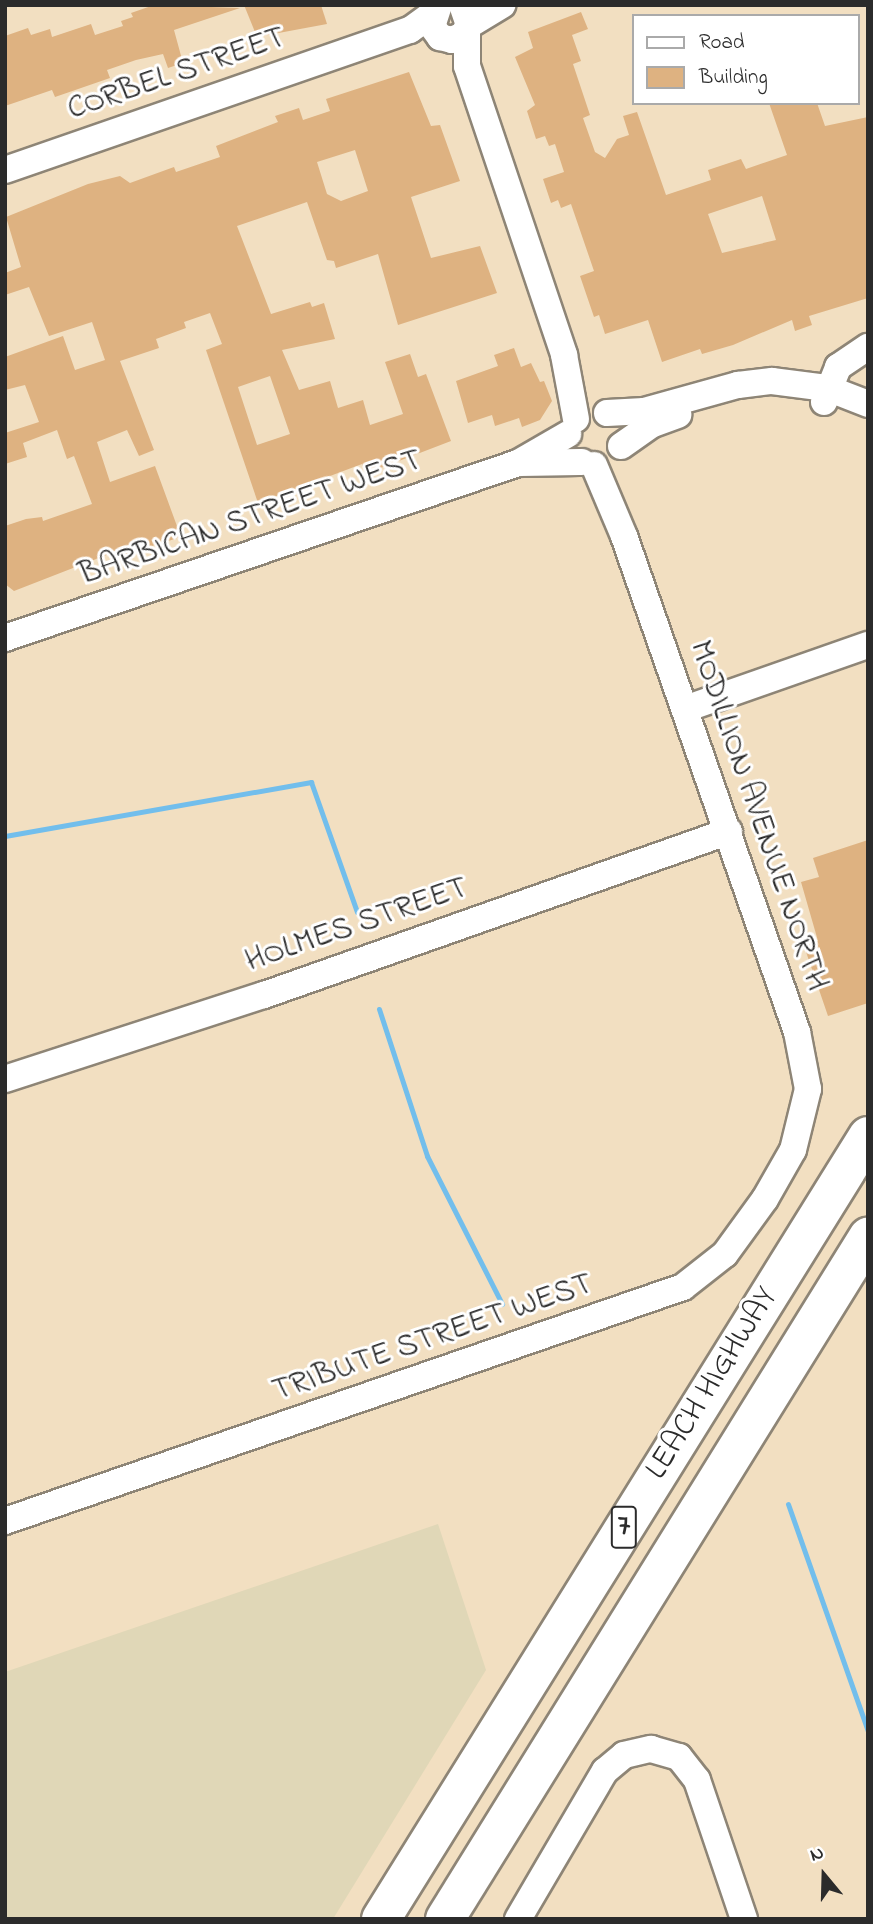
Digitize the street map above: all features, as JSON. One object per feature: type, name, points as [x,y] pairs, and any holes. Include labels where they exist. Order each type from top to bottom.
[{"type":"highway","name":"LEACH HIGHWAY","points":[[381,1919],[868,1136]]},
{"type":"highway","name":"LEACH HIGHWAY","points":[[445,1919],[868,1237]]},
{"type":"street","points":[[502,5],[447,19],[467,66],[587,419],[571,450],[603,458],[653,424],[722,402],[760,396],[826,395],[868,424]]},
{"type":"street","name":"CORBEL STREET","points":[[5,170],[447,19]]},
{"type":"street","points":[[826,395],[838,367],[868,347]]},
{"type":"street","points":[[587,419],[655,408],[738,385],[772,381],[868,404]]},
{"type":"street","points":[[587,419],[621,430],[603,458]]},
{"type":"street","name":"BARBICAN STREET WEST","points":[[5,638],[517,463],[587,419]]},
{"type":"street","name":"BARBICAN STREET WEST","points":[[517,463],[603,458]]},
{"type":"street","name":"MODILLION AVENUE NORTH","points":[[603,458],[624,536],[729,831],[806,1067],[803,1120]]},
{"type":"street","points":[[685,709],[868,645]]},
{"type":"street","name":"HOLMES STREET","points":[[5,1079],[264,995],[729,831]]},
{"type":"street","name":"TRIBUTE STREET WEST","points":[[5,1521],[683,1287],[725,1254],[765,1199],[793,1150],[803,1120]]},
{"type":"street","points":[[518,1919],[605,1771],[624,1755],[651,1749],[679,1756],[697,1780],[744,1919]]},
{"type":"shaded area","points":[[438,1524],[486,1670],[333,1919],[5,1919],[5,1672]]},
{"type":"building","points":[[154,5],[240,8],[174,30],[183,63],[168,68],[163,54],[136,60],[107,70],[110,78],[55,97],[52,90],[5,106],[5,36],[28,28],[31,35],[50,29],[52,37],[91,24],[95,35],[123,26],[121,21],[133,17],[131,13]]},
{"type":"building","points":[[244,5],[321,5],[327,24],[257,37]]},
{"type":"building","points":[[581,12],[588,29],[572,35],[581,61],[573,64],[590,115],[583,118],[595,152],[605,158],[617,139],[629,135],[623,116],[637,112],[666,195],[711,180],[708,170],[741,159],[746,169],[787,155],[770,105],[818,105],[825,126],[868,117],[868,298],[809,316],[812,325],[795,331],[792,320],[733,345],[702,354],[700,349],[662,362],[648,320],[605,334],[599,315],[594,317],[580,276],[594,271],[571,204],[561,208],[558,200],[551,203],[543,179],[564,172],[555,144],[549,146],[545,136],[536,139],[527,111],[535,105],[515,57],[533,48],[528,32]],"holes":[[[762,196],[776,240],[722,253],[708,214]]]},
{"type":"building","points":[[409,72],[431,126],[440,125],[460,181],[411,197],[431,258],[480,246],[497,293],[398,325],[378,254],[336,268],[334,261],[327,260],[307,202],[237,226],[271,314],[310,302],[312,307],[324,303],[335,339],[282,350],[299,390],[330,381],[338,408],[363,400],[370,425],[403,414],[385,362],[410,354],[418,377],[426,374],[451,441],[365,474],[362,464],[258,503],[206,350],[222,344],[210,313],[184,322],[186,328],[156,339],[159,348],[120,361],[154,450],[139,456],[127,430],[97,442],[110,482],[155,466],[181,537],[111,559],[109,554],[14,591],[5,584],[5,526],[26,519],[42,517],[43,521],[92,504],[74,456],[67,459],[57,430],[23,443],[27,457],[5,464],[5,433],[39,422],[25,385],[5,390],[5,357],[63,336],[75,370],[105,360],[92,322],[49,336],[29,287],[5,295],[5,273],[21,267],[6,217],[88,184],[120,176],[130,183],[174,167],[176,172],[220,157],[216,146],[278,122],[275,116],[299,108],[303,120],[330,111],[326,99]],"holes":[[[355,150],[368,191],[341,201],[327,194],[317,162]],[[270,376],[290,434],[257,445],[238,387]]]},
{"type":"building","points":[[514,348],[521,367],[531,363],[540,382],[544,381],[552,401],[540,420],[522,427],[519,418],[495,426],[492,415],[468,423],[456,381],[498,366],[494,355]]},
{"type":"building","points":[[868,840],[868,1003],[828,1016],[804,946],[818,941],[801,882],[819,877],[813,858]]},
{"type":"waterway","points":[[5,836],[311,782],[357,912]]},
{"type":"waterway","points":[[379,1009],[427,1156],[502,1304]]},
{"type":"waterway","points":[[788,1504],[868,1731]]}]
